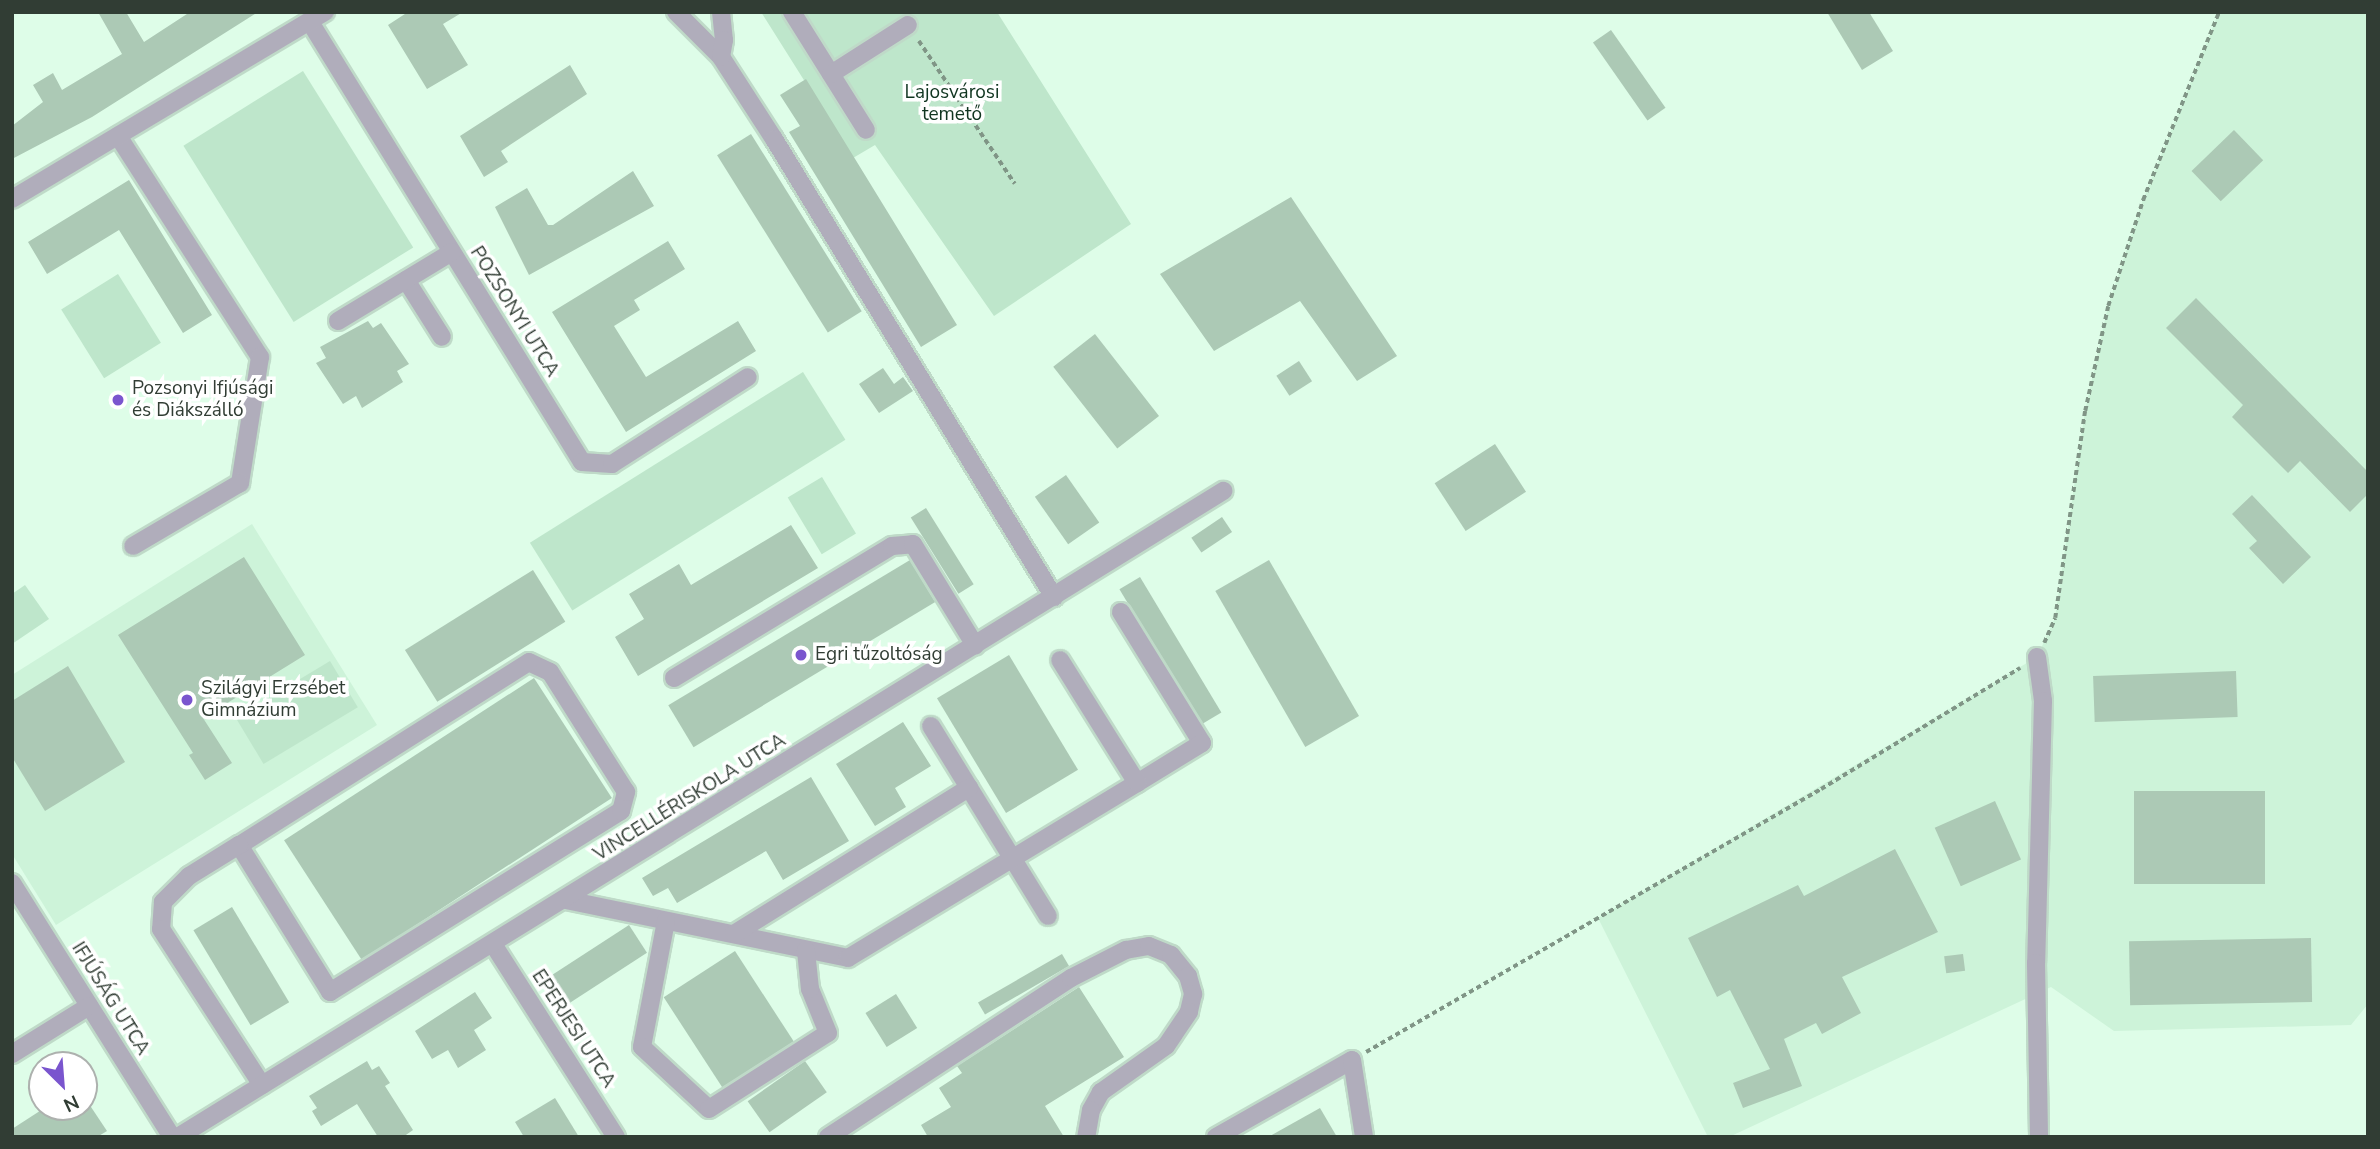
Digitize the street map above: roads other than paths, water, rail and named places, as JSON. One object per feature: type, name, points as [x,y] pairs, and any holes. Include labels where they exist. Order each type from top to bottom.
[{"type":"street","points":[[676,12],[721,57],[1054,597]]},
{"type":"street","points":[[721,12],[721,57]]},
{"type":"street","points":[[792,12],[866,130]]},
{"type":"street","name":"POZSONYI UTCA","points":[[12,200],[317,17],[452,252],[582,462],[612,464],[748,377]]},
{"type":"street","points":[[831,74],[908,25]]},
{"type":"street","points":[[118,136],[260,357],[240,483],[132,546]]},
{"type":"street","points":[[338,321],[452,252]]},
{"type":"street","points":[[406,280],[442,337]]},
{"type":"street","name":"VINCELLÉRISKOLA UTCA","points":[[178,1137],[566,900],[1223,491]]},
{"type":"street","points":[[674,678],[892,546],[913,544],[975,645]]},
{"type":"street","points":[[566,900],[848,958],[1013,861],[1202,743],[1121,612]]},
{"type":"street","points":[[2037,657],[2043,701],[2036,964],[2039,1137]]},
{"type":"street","points":[[1060,660],[1137,783]]},
{"type":"street","points":[[239,845],[330,992],[621,811],[626,792],[550,672],[529,662],[189,876],[163,902],[161,929],[262,1086]]},
{"type":"street","points":[[931,726],[1048,916]]},
{"type":"street","points":[[734,934],[969,788]]},
{"type":"street","name":"IFJÚSÁG UTCA","points":[[12,883],[172,1137]]},
{"type":"street","points":[[666,921],[642,1047],[709,1109],[828,1033],[810,989],[806,950]]},
{"type":"street","name":"EPERJESI UTCA","points":[[493,944],[616,1137]]},
{"type":"street","points":[[828,1137],[1071,978],[1126,950],[1149,946],[1171,955],[1188,976],[1193,993],[1189,1012],[1166,1046],[1101,1092],[1091,1110],[1086,1137]]},
{"type":"street","points":[[12,1054],[89,1006]]},
{"type":"street","points":[[1216,1137],[1352,1060],[1364,1137]]},
{"type":"place","name":"Pozsonyi Ifjúsági és Diákszálló","points":[[118,400]]},
{"type":"place","name":"Egri tűzoltóság","points":[[801,655]]},
{"type":"place","name":"Szilágyi Erzsébet Gimnázium","points":[[187,700]]},
{"type":"park label","name":"Lajosvárosi temető","points":[[952,104]]}]
